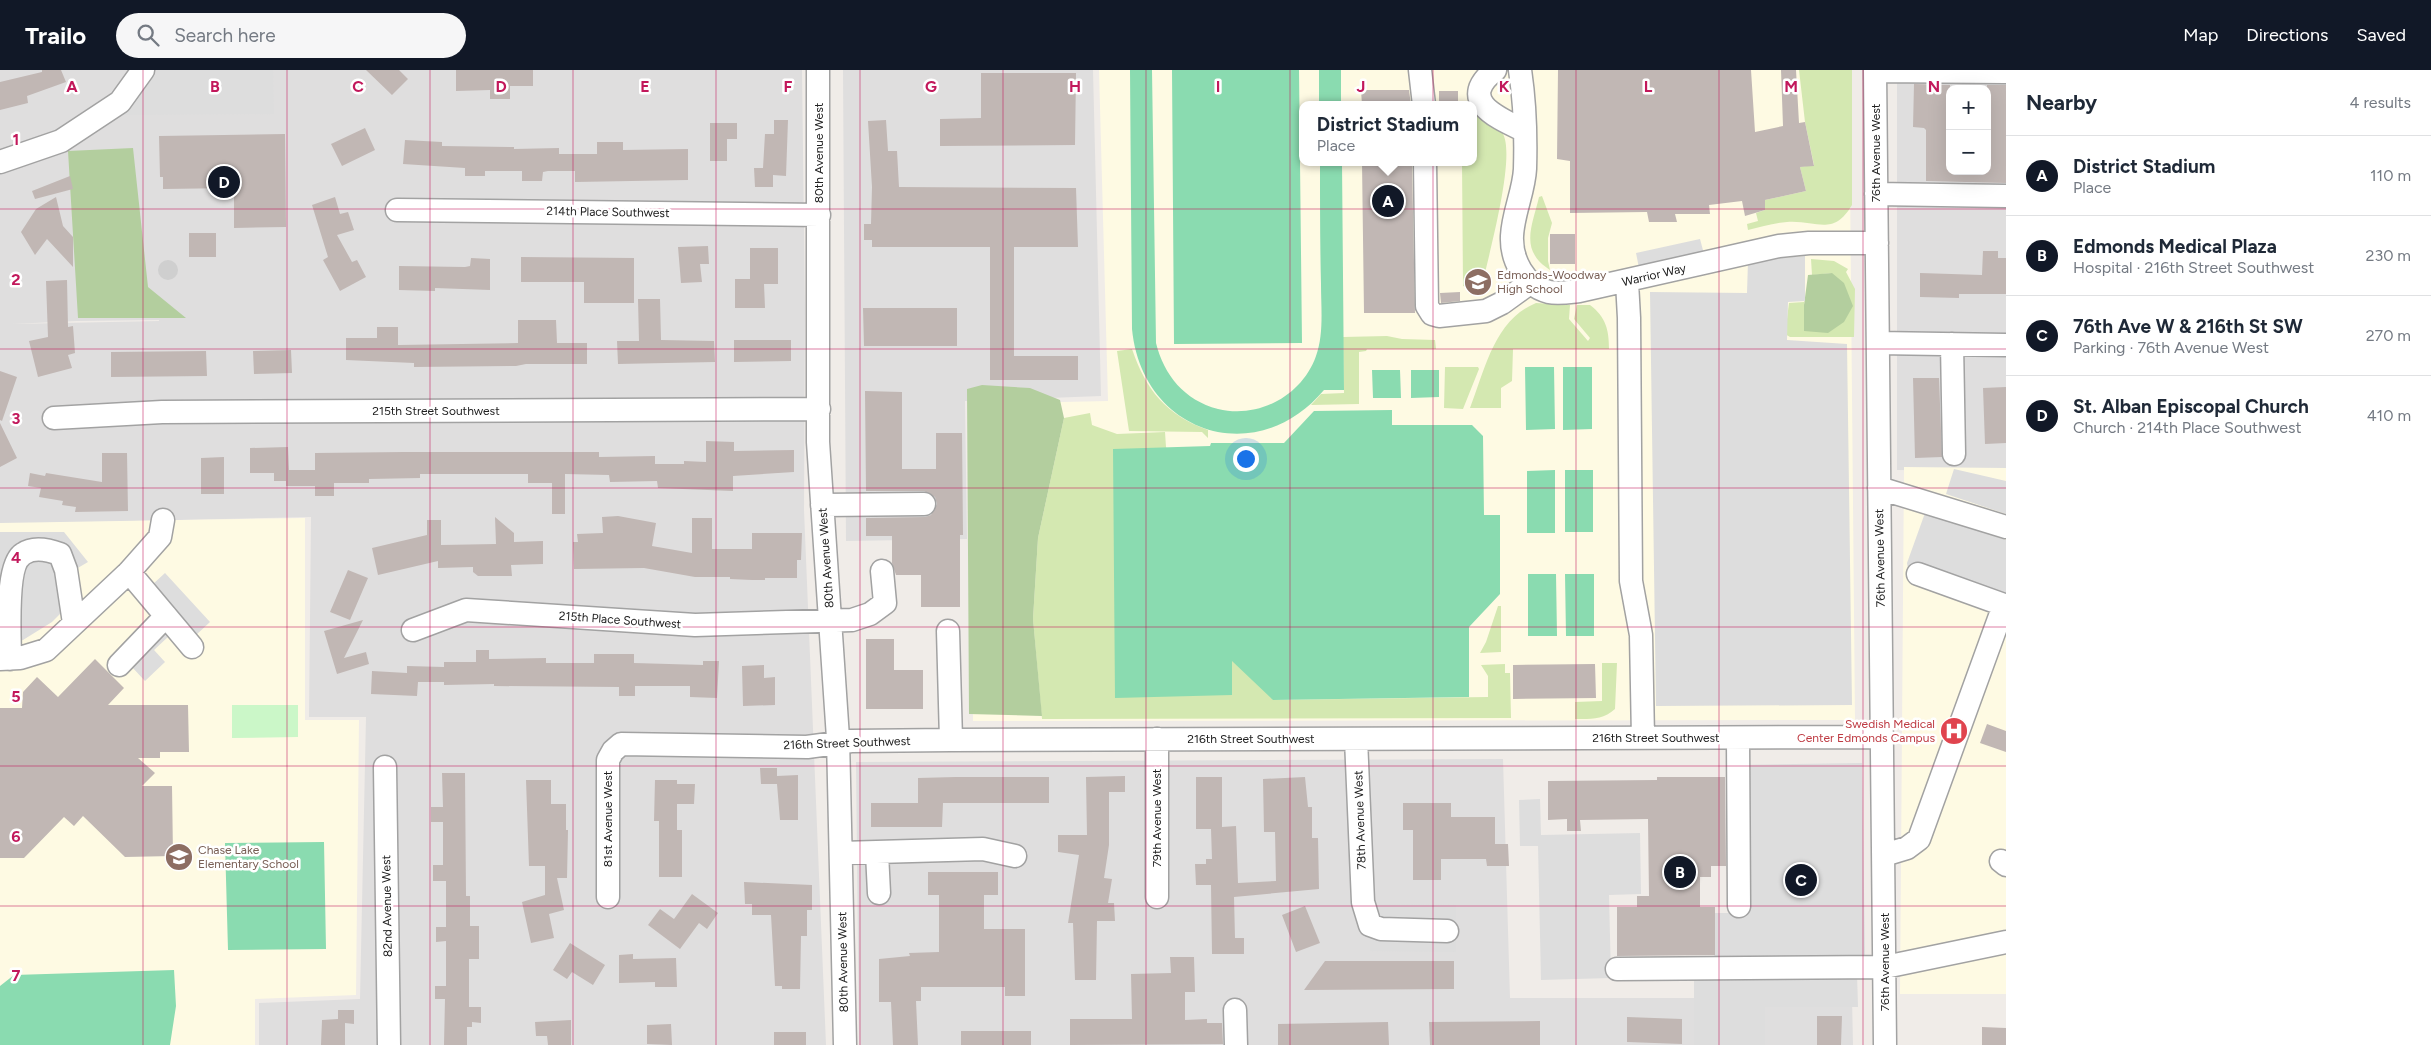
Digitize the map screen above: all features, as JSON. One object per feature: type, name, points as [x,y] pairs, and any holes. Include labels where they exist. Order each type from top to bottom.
[{"type":"street","points":[[0,162],[61,141],[120,102],[143,70]]},
{"type":"street","name":"80th Avenue West","points":[[818,70],[819,409],[822,505],[838,743],[844,1045]]},
{"type":"street","points":[[1420,70],[1424,101]]},
{"type":"street","points":[[1495,70],[1482,82],[1479,96],[1482,104],[1489,111],[1525,131]]},
{"type":"street","name":"Warrior Way","points":[[1520,70],[1525,131],[1525,170],[1512,236],[1518,265],[1525,278],[1548,292],[1563,292],[1627,282],[1779,246],[1809,243],[1877,243]]},
{"type":"street","points":[[1875,70],[2006,72]]},
{"type":"street","name":"76th Avenue West","points":[[1875,70],[1885,1045]]},
{"type":"street","points":[[1425,166],[1427,306],[1432,314],[1439,316],[1486,311],[1502,303],[1532,282]]},
{"type":"street","points":[[1876,194],[2006,196]]},
{"type":"street","name":"214th Place Southwest","points":[[397,210],[819,215]]},
{"type":"street","points":[[1627,282],[1629,318],[1631,581],[1642,636],[1643,738]]},
{"type":"street","points":[[1878,343],[2006,345]]},
{"type":"street","points":[[1952,344],[1954,454]]},
{"type":"street","name":"215th Street Southwest","points":[[54,418],[172,412],[819,409]]},
{"type":"street","points":[[1879,488],[2006,527]]},
{"type":"street","points":[[822,505],[924,504]]},
{"type":"street","points":[[74,623],[66,570],[60,554],[48,549],[23,553],[17,559],[10,597],[5,659],[20,658],[46,650],[129,572],[160,537],[164,520]]},
{"type":"street","name":"215th Place Southwest","points":[[413,630],[466,610],[695,624],[852,620],[870,614],[885,603],[882,571]]},
{"type":"street","points":[[129,572],[192,647]]},
{"type":"street","points":[[1884,855],[1907,848],[1920,839],[2004,606],[1918,574]]},
{"type":"street","points":[[119,665],[166,616]]},
{"type":"street","points":[[948,631],[951,740]]},
{"type":"street","name":"216th Street Southwest","points":[[621,744],[807,747],[838,743],[951,740],[1883,737]]},
{"type":"street","points":[[1738,738],[1739,906]]},
{"type":"street","name":"79th Avenue West","points":[[1157,739],[1157,897]]},
{"type":"street","name":"78th Avenue West","points":[[1356,739],[1363,902],[1370,925],[1380,930],[1447,931]]},
{"type":"street","name":"81st Avenue West","points":[[608,898],[608,760],[613,751],[621,744]]},
{"type":"street","name":"82nd Avenue West","points":[[385,767],[389,1045]]},
{"type":"street","points":[[841,853],[983,849],[1015,856]]},
{"type":"street","points":[[877,853],[879,893]]},
{"type":"street","points":[[1617,969],[1884,967],[2006,942]]},
{"type":"street","points":[[1235,1010],[1236,1045]]},
{"type":"shaded area","points":[[0,70],[802,70],[805,309],[804,510],[826,1045],[259,1045],[259,1003],[360,999],[366,717],[309,717],[311,517],[0,524]],"holes":[[[77,321],[159,321],[12,324]]]},
{"type":"shaded area","points":[[158,70],[273,70],[274,114],[121,115]]},
{"type":"shaded area","points":[[843,70],[1093,70],[1101,396],[965,401],[967,539],[846,541]]},
{"type":"shaded area","name":"Edmonds-Woodway High School","points":[[1099,70],[1849,70],[1855,720],[973,721],[970,404],[1108,401]]},
{"type":"shaded area","points":[[1897,70],[2006,70],[2006,471],[1897,470]]},
{"type":"shaded area","points":[[1700,239],[1704,254],[1639,268],[1636,253]]},
{"type":"shaded area","points":[[1805,256],[1805,301],[1788,302],[1787,340],[1847,344],[1852,705],[1656,706],[1650,292],[1747,293],[1748,261]]},
{"type":"shaded area","points":[[168,260],[175,263],[178,270],[175,277],[168,280],[161,277],[158,270],[161,263]]},
{"type":"shaded area","name":"Swedish Medical Center Edmonds Campus","points":[[1904,467],[2006,468],[2006,994],[1900,994]]},
{"type":"shaded area","points":[[1954,469],[2006,481],[2006,514],[1946,494]]},
{"type":"shaded area","points":[[1925,513],[2006,540],[2006,616],[1910,581],[1907,563]]},
{"type":"shaded area","name":"Chase Lake Elementary School","points":[[305,518],[305,720],[359,720],[356,995],[255,999],[255,1045],[0,1045],[0,523]]},
{"type":"shaded area","points":[[0,532],[64,532],[88,562],[76,569],[79,595],[52,622],[23,640],[0,643]]},
{"type":"shaded area","points":[[165,573],[210,622],[181,649],[169,636],[154,650],[165,662],[145,681],[117,651],[156,616],[139,597]]},
{"type":"shaded area","points":[[1503,759],[1510,998],[1852,998],[1853,1045],[859,1045],[856,762]]},
{"type":"shaded area","points":[[1862,763],[1865,955],[1714,958],[1714,913],[1739,913],[1737,765]]},
{"type":"shaded area","points":[[1540,799],[1541,835],[1640,833],[1641,894],[1609,895],[1611,978],[1541,980],[1538,846],[1520,846],[1519,800]]},
{"type":"shaded area","points":[[1371,904],[1456,905],[1456,952],[1370,951]]},
{"type":"shaded area","points":[[1857,973],[1858,1007],[1765,1007],[1765,1045],[1694,1045],[1694,975]]},
{"type":"green space","points":[[1130,70],[1152,70],[1156,343],[1164,366],[1177,385],[1206,405],[1233,411],[1248,411],[1263,407],[1289,393],[1300,383],[1309,370],[1319,348],[1322,312],[1320,166],[1342,166],[1344,390],[1324,390],[1297,415],[1267,429],[1236,434],[1206,429],[1179,415],[1157,394],[1140,365],[1132,329]]},
{"type":"green space","points":[[1172,70],[1299,70],[1302,343],[1174,344]]},
{"type":"green space","points":[[1319,70],[1341,70],[1341,101],[1319,101]]},
{"type":"green space","points":[[1799,70],[1852,70],[1852,205],[1845,215],[1831,224],[1787,222],[1748,230],[1747,224],[1758,221],[1756,213],[1765,210],[1765,200],[1806,191],[1800,167],[1814,165],[1805,122]]},
{"type":"green space","points":[[1477,113],[1494,123],[1503,134],[1506,146],[1506,164],[1500,208],[1482,286],[1469,288],[1463,286],[1462,166],[1477,166]]},
{"type":"green space","points":[[133,148],[148,287],[186,318],[78,318],[68,151]]},
{"type":"green space","points":[[1542,196],[1552,223],[1548,238],[1550,270],[1534,254],[1530,237],[1539,197]]},
{"type":"green space","points":[[1811,259],[1834,261],[1848,269],[1846,272],[1855,289],[1854,337],[1790,337],[1785,334],[1789,303],[1804,302],[1804,305],[1832,273],[1812,275]]},
{"type":"green space","points":[[1832,273],[1844,283],[1853,306],[1844,322],[1828,333],[1804,331],[1804,305],[1808,275]]},
{"type":"green space","points":[[1536,303],[1570,305],[1569,319],[1588,341],[1590,338],[1574,319],[1577,305],[1590,305],[1600,314],[1606,324],[1609,349],[1513,349],[1512,381],[1501,388],[1501,408],[1470,408],[1486,363],[1501,334],[1510,321]]},
{"type":"green space","points":[[1387,336],[1402,339],[1435,340],[1436,349],[1367,349],[1366,351],[1359,352],[1359,404],[1311,405],[1321,394],[1344,393],[1343,337]]},
{"type":"green space","points":[[1132,349],[1151,389],[1169,409],[1180,417],[1208,430],[1208,438],[1202,432],[1129,431],[1117,351]]},
{"type":"green space","points":[[1445,367],[1478,367],[1479,369],[1463,409],[1444,408]]},
{"type":"green space","points":[[1525,367],[1554,367],[1555,429],[1526,430]]},
{"type":"green space","points":[[1563,367],[1592,367],[1592,429],[1563,430]]},
{"type":"green space","points":[[1372,370],[1400,370],[1401,398],[1373,398]]},
{"type":"green space","points":[[1411,370],[1439,370],[1439,397],[1411,398]]},
{"type":"green space","points":[[982,385],[1030,388],[1060,400],[1064,418],[1038,538],[1033,619],[1042,716],[969,714],[967,389]]},
{"type":"green space","points":[[1392,410],[1392,425],[1472,425],[1483,436],[1484,515],[1500,515],[1500,594],[1469,627],[1469,697],[1273,700],[1232,661],[1232,695],[1115,698],[1113,449],[1210,446],[1211,443],[1284,443],[1314,411]]},
{"type":"green space","points":[[1090,413],[1092,425],[1117,434],[1165,432],[1166,447],[1273,700],[1488,697],[1488,676],[1481,665],[1505,664],[1505,673],[1510,673],[1511,718],[1042,719],[1033,619],[1038,538],[1064,418]]},
{"type":"green space","points":[[1555,470],[1555,533],[1527,533],[1527,471]]},
{"type":"green space","points":[[1565,470],[1593,470],[1593,532],[1565,532]]},
{"type":"green space","points":[[1528,574],[1556,574],[1557,636],[1528,636]]},
{"type":"green space","points":[[1565,574],[1594,574],[1594,636],[1566,636]]},
{"type":"green space","points":[[1498,606],[1501,606],[1501,652],[1480,653],[1486,642]]},
{"type":"green space","points":[[1602,663],[1617,663],[1615,709],[1601,717],[1575,719],[1575,702],[1602,701]]},
{"type":"green space","points":[[232,705],[298,705],[298,737],[232,738]]},
{"type":"green space","points":[[324,842],[326,949],[228,950],[225,843]]},
{"type":"green space","points":[[174,970],[176,1006],[170,1045],[0,1045],[0,986],[14,975]]},
{"type":"building","points":[[42,70],[61,70],[66,82],[27,96],[28,103],[0,110],[0,82],[42,72]]},
{"type":"building","points":[[366,70],[399,70],[408,79],[392,95]]},
{"type":"building","points":[[456,70],[533,70],[533,86],[510,86],[510,99],[490,99],[490,90],[456,91]]},
{"type":"building","points":[[1558,70],[1751,70],[1755,132],[1783,126],[1781,70],[1796,70],[1799,123],[1805,122],[1814,166],[1800,167],[1806,191],[1765,200],[1765,210],[1745,216],[1742,201],[1709,205],[1710,214],[1675,214],[1677,222],[1649,222],[1647,212],[1570,213],[1570,161],[1557,159]]},
{"type":"building","points":[[981,73],[1076,73],[1075,145],[940,146],[940,119],[981,118]]},
{"type":"building","points":[[1914,84],[1950,85],[1946,85],[1946,175],[1991,175],[1991,85],[2006,85],[2006,183],[1926,181],[1926,130],[1913,127]]},
{"type":"building","points":[[1361,90],[1409,90],[1410,101],[1362,101]]},
{"type":"building","points":[[1439,91],[1458,91],[1458,101],[1439,101]]},
{"type":"building","points":[[774,120],[788,120],[786,176],[773,175],[773,187],[755,187],[754,168],[763,168],[765,134],[774,134]]},
{"type":"building","points":[[886,120],[888,151],[897,151],[899,187],[1076,188],[1078,247],[1014,247],[1014,356],[1078,356],[1078,380],[990,380],[990,247],[872,247],[872,240],[864,240],[864,224],[871,224],[872,187],[868,121]]},
{"type":"building","points":[[710,123],[737,123],[737,139],[727,139],[727,161],[710,161]]},
{"type":"building","points":[[365,128],[375,150],[342,166],[331,144]]},
{"type":"building","points":[[285,134],[286,227],[234,228],[234,188],[163,189],[163,177],[160,177],[159,136]]},
{"type":"building","points":[[405,140],[442,142],[442,146],[514,147],[514,149],[559,148],[559,154],[597,154],[597,142],[623,142],[623,150],[688,149],[688,180],[575,182],[575,171],[543,172],[542,181],[522,181],[522,171],[485,171],[485,176],[465,176],[465,168],[403,164]]},
{"type":"building","points":[[1362,166],[1412,166],[1415,313],[1364,313]]},
{"type":"building","points":[[70,176],[73,189],[35,199],[32,191]]},
{"type":"building","points":[[56,197],[63,226],[73,237],[73,267],[47,239],[35,255],[21,232],[36,209]]},
{"type":"building","points":[[335,197],[340,214],[348,212],[354,230],[337,235],[352,262],[357,260],[366,277],[340,291],[323,260],[328,257],[312,205]]},
{"type":"building","points":[[189,233],[216,233],[216,257],[189,257]]},
{"type":"building","points":[[1550,234],[1575,234],[1575,264],[1550,264]]},
{"type":"building","points":[[708,246],[709,264],[700,264],[702,282],[681,283],[678,247]]},
{"type":"building","points":[[750,248],[778,248],[778,284],[764,284],[765,308],[735,308],[735,279],[750,279]]},
{"type":"building","points":[[1983,251],[1998,251],[1998,258],[2006,258],[2006,294],[1959,294],[1959,298],[1920,297],[1920,273],[1982,275]]},
{"type":"building","points":[[521,257],[634,258],[634,303],[584,303],[584,282],[521,282]]},
{"type":"building","points":[[471,258],[490,259],[490,290],[435,288],[435,291],[399,290],[399,266],[465,267],[470,266]]},
{"type":"building","points":[[67,280],[68,327],[73,326],[75,353],[68,355],[72,368],[38,377],[29,341],[48,337],[46,281]]},
{"type":"building","points":[[1460,292],[1460,301],[1441,303],[1440,293]]},
{"type":"building","points":[[638,299],[660,299],[661,340],[714,341],[715,362],[618,364],[617,341],[639,341]]},
{"type":"building","points":[[863,308],[957,308],[957,346],[864,346]]},
{"type":"building","points":[[518,320],[556,320],[557,343],[587,343],[587,364],[414,367],[414,363],[346,360],[346,338],[377,338],[377,327],[398,327],[398,345],[518,343]]},
{"type":"building","points":[[734,340],[791,340],[791,361],[734,362]]},
{"type":"building","points":[[291,350],[292,373],[254,374],[253,351]]},
{"type":"building","points":[[206,351],[207,376],[111,377],[111,352]]},
{"type":"building","points":[[0,371],[17,377],[2,421],[0,420]]},
{"type":"building","points":[[1913,378],[1939,378],[1942,457],[1915,458]]},
{"type":"building","points":[[2006,387],[2006,443],[1985,444],[1983,388]]},
{"type":"building","points":[[865,391],[902,392],[902,469],[936,469],[936,433],[962,433],[963,535],[960,535],[960,607],[921,607],[921,575],[896,575],[892,563],[892,536],[866,536],[866,518],[925,517],[931,515],[937,504],[935,497],[924,491],[866,491]]},
{"type":"building","points":[[0,423],[17,458],[0,467]]},
{"type":"building","points":[[706,441],[734,442],[734,451],[794,450],[794,472],[733,476],[733,491],[658,488],[657,481],[610,482],[609,475],[565,474],[565,514],[552,514],[552,483],[528,483],[528,474],[420,474],[420,478],[369,479],[369,483],[334,483],[334,496],[315,496],[315,486],[286,486],[286,481],[274,481],[274,473],[250,473],[250,448],[288,447],[289,470],[315,470],[315,453],[599,452],[599,457],[655,456],[655,464],[684,464],[684,461],[706,462]]},
{"type":"building","points":[[102,453],[127,453],[128,511],[75,512],[76,507],[62,505],[63,501],[39,497],[41,488],[28,486],[30,473],[45,476],[46,473],[102,482]]},
{"type":"building","points":[[224,457],[224,494],[201,494],[201,458]]},
{"type":"building","points":[[618,516],[656,523],[652,546],[692,553],[692,518],[712,518],[712,549],[752,549],[752,533],[802,533],[801,560],[797,560],[797,578],[752,580],[730,579],[730,577],[695,577],[644,568],[574,569],[573,542],[578,542],[577,534],[603,533],[602,517]]},
{"type":"building","points":[[495,517],[514,533],[514,542],[543,541],[543,564],[511,565],[512,576],[478,576],[473,572],[473,567],[438,568],[438,561],[378,575],[372,548],[427,535],[427,520],[441,520],[441,545],[496,544]]},
{"type":"building","points":[[348,570],[368,578],[350,620],[330,612]]},
{"type":"building","points":[[363,620],[344,658],[366,652],[369,664],[337,674],[324,631]]},
{"type":"building","points":[[866,639],[894,639],[894,670],[923,670],[923,709],[866,709]]},
{"type":"building","points":[[476,650],[489,650],[489,659],[546,658],[546,663],[594,663],[594,654],[634,654],[634,663],[703,665],[703,661],[719,661],[717,698],[690,697],[690,686],[635,686],[635,696],[619,696],[619,687],[494,686],[494,684],[444,685],[444,682],[418,682],[417,696],[371,694],[372,671],[407,673],[407,666],[444,667],[444,662],[476,662]]},
{"type":"building","points":[[95,659],[124,688],[108,705],[188,705],[189,752],[160,752],[160,758],[138,758],[155,773],[142,786],[172,786],[173,856],[125,857],[83,816],[74,826],[64,817],[24,858],[0,858],[0,708],[22,708],[23,692],[37,677],[58,697]]},
{"type":"building","points":[[1595,664],[1596,698],[1513,699],[1513,665]]},
{"type":"building","points":[[764,665],[764,678],[775,677],[775,705],[743,706],[742,666]]},
{"type":"building","points":[[1987,724],[2006,731],[2006,752],[1980,743]]},
{"type":"building","points":[[760,768],[777,768],[777,776],[798,775],[798,820],[780,820],[777,784],[761,784]]},
{"type":"building","points":[[442,773],[465,773],[466,896],[470,896],[470,926],[479,926],[479,959],[469,959],[469,1007],[481,1007],[481,1023],[472,1022],[472,1027],[467,1027],[467,1045],[444,1045],[445,999],[435,999],[435,986],[446,986],[446,941],[436,942],[436,927],[446,927],[446,881],[433,881],[433,865],[443,865],[443,822],[431,822],[431,807],[443,807]]},
{"type":"building","points":[[1125,776],[1125,792],[1109,792],[1109,845],[1104,878],[1112,879],[1108,903],[1114,903],[1115,921],[1097,921],[1096,980],[1075,980],[1073,923],[1068,923],[1079,855],[1058,852],[1058,835],[1087,835],[1086,777]]},
{"type":"building","points":[[1049,777],[1049,803],[943,803],[942,827],[871,827],[871,803],[918,803],[918,778]]},
{"type":"building","points":[[1196,777],[1222,777],[1222,827],[1236,826],[1238,883],[1276,881],[1275,832],[1264,832],[1263,779],[1305,777],[1308,807],[1312,807],[1312,838],[1318,838],[1319,889],[1234,897],[1235,938],[1244,938],[1244,954],[1212,954],[1211,885],[1196,885],[1195,864],[1206,864],[1206,859],[1212,859],[1211,829],[1196,829]]},
{"type":"building","points":[[1657,777],[1725,777],[1726,866],[1711,866],[1711,877],[1700,877],[1700,907],[1715,907],[1715,955],[1617,956],[1617,907],[1637,907],[1637,896],[1649,896],[1648,819],[1580,820],[1581,831],[1567,831],[1567,819],[1548,820],[1548,781],[1657,780]]},
{"type":"building","points":[[526,780],[551,780],[551,804],[566,804],[566,830],[568,830],[567,878],[557,878],[564,910],[549,914],[554,938],[531,943],[522,902],[545,895],[545,866],[529,866]]},
{"type":"building","points":[[655,780],[677,780],[677,784],[695,784],[694,804],[677,804],[677,830],[682,830],[682,877],[659,877],[659,821],[654,821]]},
{"type":"building","points":[[1403,803],[1451,803],[1451,817],[1495,817],[1495,844],[1508,844],[1509,866],[1487,866],[1486,859],[1441,859],[1441,880],[1413,880],[1413,830],[1403,830]]},
{"type":"building","points":[[928,872],[998,872],[998,895],[984,895],[984,929],[1025,929],[1025,996],[1005,996],[1005,987],[921,987],[921,1001],[916,1001],[918,1045],[893,1045],[891,1002],[879,1002],[879,959],[910,956],[909,953],[939,952],[939,895],[928,895]]},
{"type":"building","points":[[744,882],[812,885],[812,910],[807,910],[807,936],[801,936],[800,989],[782,989],[782,986],[775,986],[771,915],[752,915],[752,904],[745,904]]},
{"type":"building","points":[[692,894],[718,913],[707,929],[699,923],[680,949],[648,925],[660,909],[674,919]]},
{"type":"building","points":[[1305,906],[1320,943],[1296,952],[1282,915]]},
{"type":"building","points":[[570,943],[605,965],[593,985],[572,972],[567,979],[553,970]]},
{"type":"building","points":[[633,954],[633,959],[676,958],[677,987],[655,987],[655,982],[619,983],[619,955]]},
{"type":"building","points":[[1170,957],[1194,957],[1195,992],[1185,992],[1185,1020],[1207,1019],[1207,1023],[1222,1023],[1223,1044],[1070,1045],[1070,1019],[1132,1019],[1131,974],[1171,973]]},
{"type":"building","points":[[1325,961],[1454,961],[1454,989],[1304,990]]},
{"type":"building","points":[[338,1010],[354,1010],[354,1024],[345,1023],[345,1045],[321,1045],[322,1020],[338,1019]]},
{"type":"building","points":[[1817,1016],[1842,1016],[1841,1045],[1817,1045]]},
{"type":"building","points":[[1627,1017],[1682,1019],[1682,1044],[1627,1042]]},
{"type":"building","points":[[571,1020],[571,1045],[548,1045],[547,1036],[536,1036],[535,1022]]},
{"type":"building","points":[[1540,1021],[1540,1045],[1430,1045],[1429,1022]]},
{"type":"building","points":[[1388,1022],[1389,1045],[1278,1045],[1278,1024]]},
{"type":"building","points":[[671,1024],[672,1045],[647,1044],[647,1025]]},
{"type":"building","points":[[1982,1027],[2006,1028],[2006,1045],[1982,1045]]},
{"type":"building","points":[[961,1031],[1031,1031],[1031,1045],[961,1045]]},
{"type":"building","points":[[774,1032],[806,1032],[806,1045],[774,1045]]},
{"type":"place","name":"St. Alban Episcopal Church","points":[[224,182]]},
{"type":"place","name":"District Stadium","points":[[1388,201]]},
{"type":"place","name":"Edmonds-Woodway High School","points":[[1478,282]]},
{"type":"place","name":"Swedish Medical Center Edmonds Campus","points":[[1954,731]]},
{"type":"place","name":"Chase Lake Elementary School","points":[[179,857]]},
{"type":"place","name":"Edmonds Medical Plaza","points":[[1680,872]]},
{"type":"place","name":"76th Ave W & 216th St SW","points":[[1801,880]]}]
